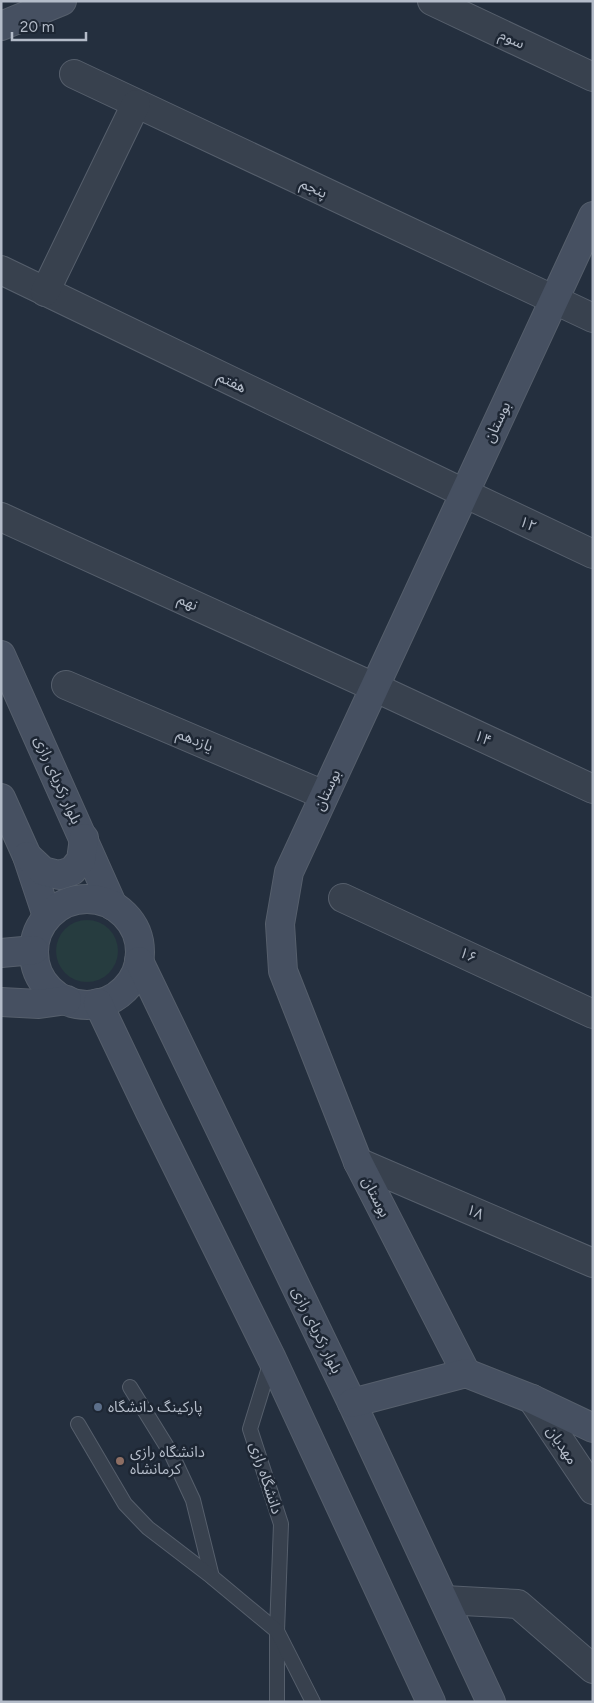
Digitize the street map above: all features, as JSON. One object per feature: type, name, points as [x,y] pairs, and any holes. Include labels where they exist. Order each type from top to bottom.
[{"type":"main road","points":[[1,26],[62,1]]},
{"type":"main road","name":"بوستان","points":[[466,1373],[358,1162],[283,971],[280,924],[289,872],[593,216]]},
{"type":"main road","name":"بلوار زکریای رازی","points":[[1,656],[113,906]]},
{"type":"main road","points":[[1,798],[27,856],[47,916]]},
{"type":"main road","points":[[27,856],[43,871],[59,875],[72,871],[81,860],[84,838]]},
{"type":"main road","points":[[78,900],[99,900],[113,906],[123,914],[135,930],[139,942],[138,961],[134,976],[125,988],[113,998],[98,1003],[82,1004],[66,1000],[54,993],[44,983],[37,970],[34,950],[37,932],[47,916],[64,904],[78,900]]},
{"type":"main road","points":[[1,954],[34,950]]},
{"type":"main road","name":"بلوار زکریای رازی","points":[[138,961],[352,1403],[491,1702]]},
{"type":"main road","points":[[1,1002],[39,1004],[66,1000]]},
{"type":"main road","points":[[98,1003],[272,1359],[431,1702]]},
{"type":"main road","points":[[352,1403],[466,1373],[532,1399],[593,1428]]},
{"type":"street","name":"سوم","points":[[432,1],[593,77]]},
{"type":"street","name":"پنجم","points":[[74,74],[593,318]]},
{"type":"street","points":[[45,292],[136,104]]},
{"type":"street","name":"هفتم","points":[[1,270],[464,494]]},
{"type":"street","name":"۱۲","points":[[464,494],[593,554]]},
{"type":"street","name":"نهم","points":[[1,517],[374,687]]},
{"type":"street","name":"یازدهم","points":[[66,685],[324,795]]},
{"type":"street","name":"۱۴","points":[[374,687],[593,789]]},
{"type":"street","name":"۱۶","points":[[343,898],[590,1003]]},
{"type":"street","name":"۱۸","points":[[358,1162],[593,1263]]},
{"type":"street","name":"مهدیان","points":[[532,1399],[593,1490]]},
{"type":"street","points":[[444,1600],[518,1604],[593,1669]]},
{"type":"lane","name":"دانشگاه رازی","points":[[272,1359],[250,1429],[281,1524],[277,1631],[277,1702]]},
{"type":"lane","points":[[130,1387],[172,1455],[193,1500],[212,1577]]},
{"type":"lane","points":[[78,1424],[125,1504],[148,1528],[212,1577],[277,1631]]},
{"type":"lane","name":"دانشگاه رازی","points":[[277,1631],[313,1702]]},
{"type":"green space","points":[[81,920],[93,920],[109,929],[116,939],[118,951],[116,963],[109,973],[93,982],[81,982],[70,977],[61,968],[56,957],[56,945],[61,934],[70,925]]},
{"type":"place","name":"پارکینگ دانشگاه","points":[[98,1407]]},
{"type":"place","name":"دانشگاه رازی کرمانشاه","points":[[120,1461]]}]
